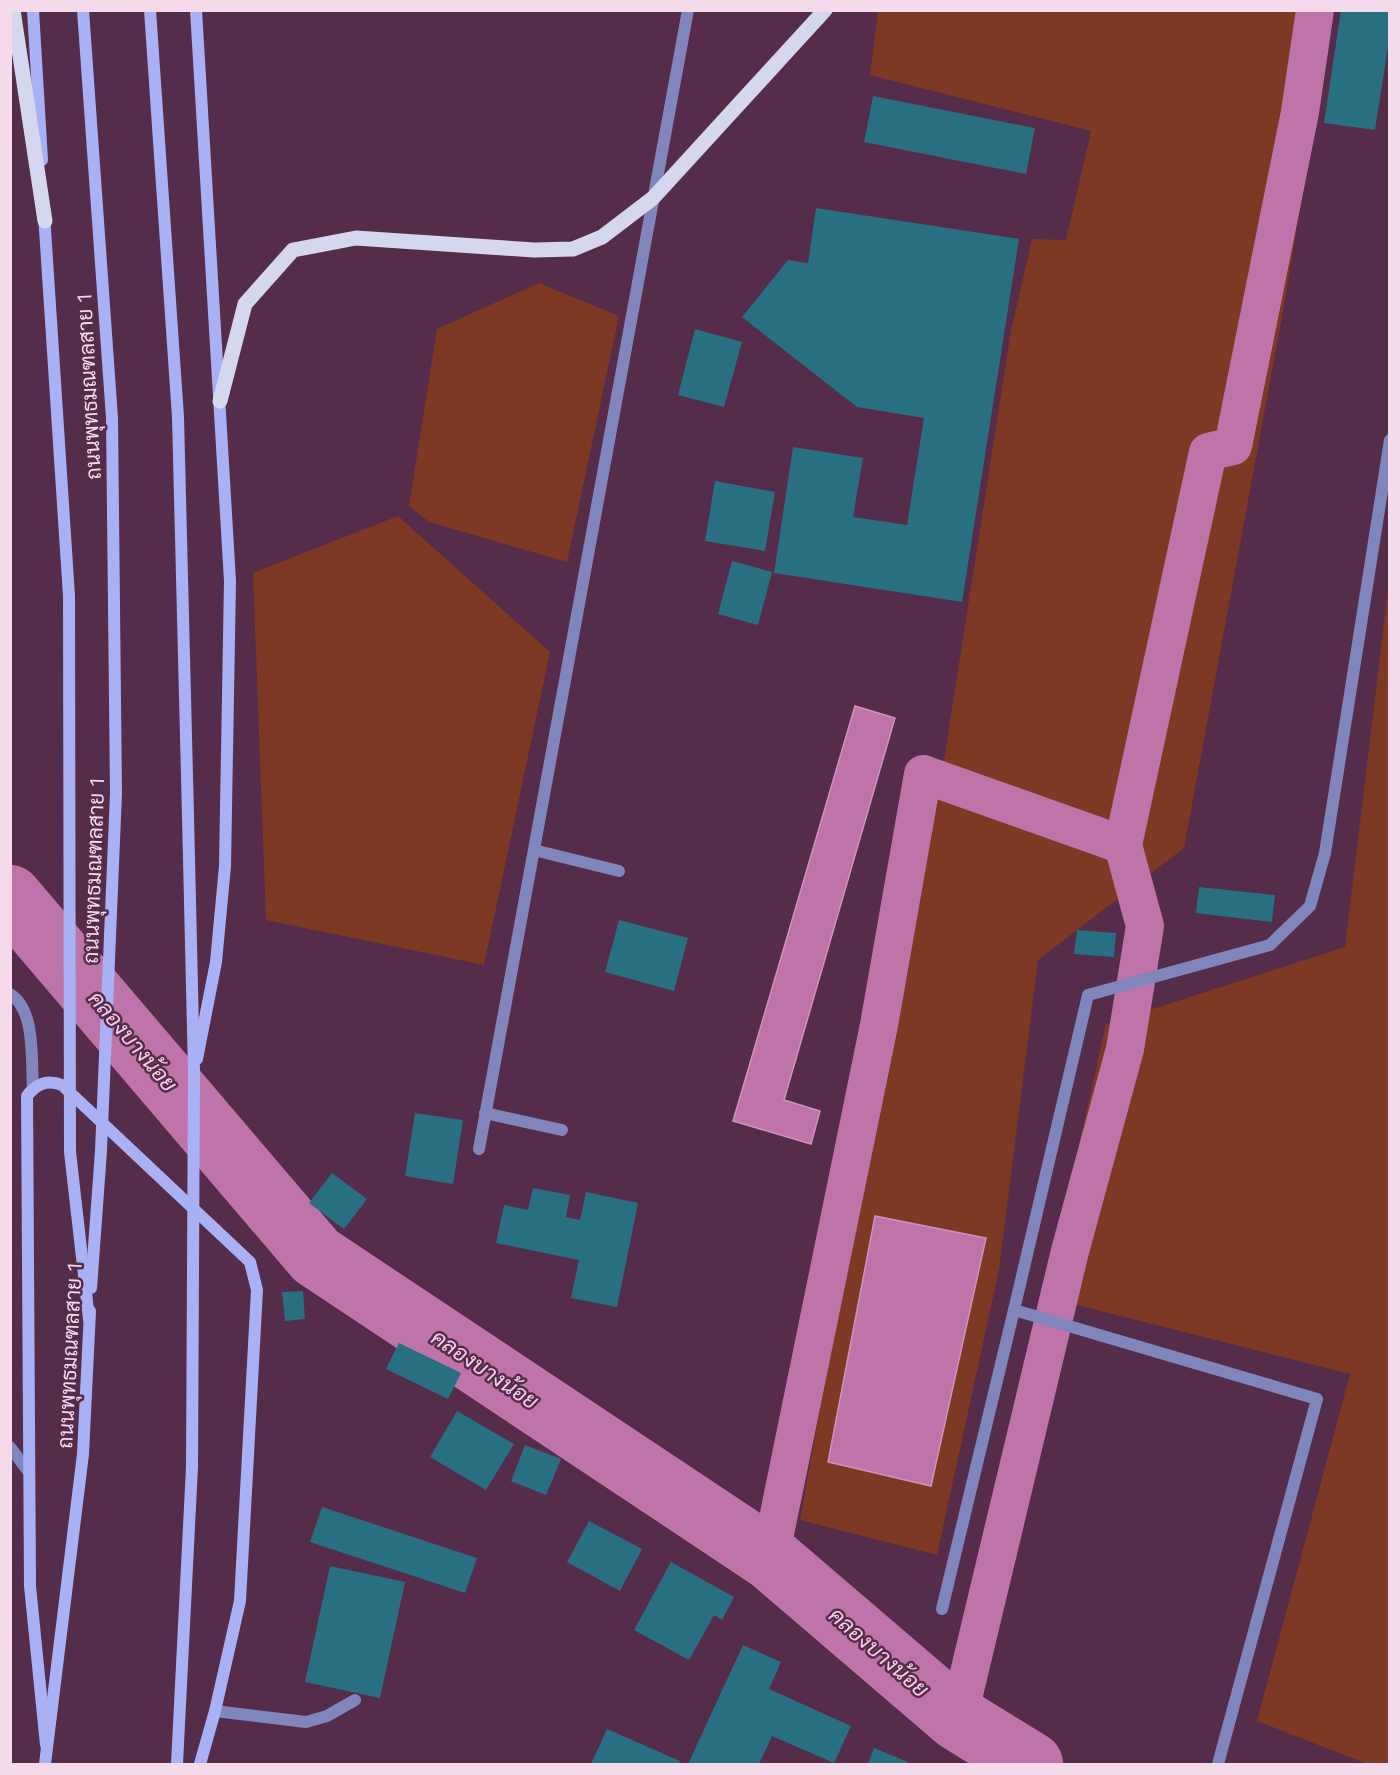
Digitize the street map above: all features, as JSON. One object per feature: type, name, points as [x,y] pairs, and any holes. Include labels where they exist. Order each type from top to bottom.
[{"type":"main road","points":[[13,10],[45,221]]},
{"type":"main road","points":[[33,10],[69,596],[70,1152],[89,1319]]},
{"type":"main road","name":"ถนนพุทธมณฑลสาย 1","points":[[45,1764],[83,1454],[89,1319],[101,1151],[116,793],[112,418],[83,10]]},
{"type":"main road","points":[[150,10],[178,417],[194,1072],[192,1467],[177,1764]]},
{"type":"main road","points":[[194,1072],[216,962],[225,866],[230,581],[196,10]]},
{"type":"main road","points":[[220,401],[245,304],[293,250],[356,238],[534,250],[573,249],[602,237],[653,198],[825,10]]},
{"type":"main road","points":[[46,1745],[30,1586],[28,1471],[27,1096],[33,1088],[44,1082],[62,1085],[250,1262],[257,1290],[240,1601],[216,1711],[200,1764]]},
{"type":"street","points":[[479,1149],[688,10]]},
{"type":"street","points":[[942,1609],[1015,1311],[1088,995],[1270,945],[1310,906],[1325,853],[1389,440]]},
{"type":"street","points":[[534,850],[619,871]]},
{"type":"street","points":[[10,994],[18,999],[27,1023],[33,1088]]},
{"type":"street","points":[[485,1113],[562,1130]]},
{"type":"street","points":[[1015,1311],[1317,1399],[1218,1764]]},
{"type":"street","points":[[10,1447],[28,1471]]},
{"type":"street","points":[[216,1711],[306,1722],[327,1716],[355,1700]]},
{"type":"shaded area","points":[[878,11],[1333,11],[1283,311],[1184,848],[1038,960],[999,1270],[937,1555],[800,1520],[880,1071],[941,779],[1011,331],[1032,239],[1066,240],[1091,131],[870,75]]},
{"type":"shaded area","points":[[539,283],[619,316],[567,562],[429,522],[409,506],[437,329]]},
{"type":"shaded area","points":[[398,516],[550,652],[484,965],[266,920],[253,573]]},
{"type":"shaded area","points":[[1389,582],[1390,1764],[1367,1764],[1257,1721],[1350,1374],[1045,1297],[1106,1024],[1345,947]]},
{"type":"shaded area","points":[[855,706],[895,718],[784,1100],[820,1111],[811,1144],[733,1121]]},
{"type":"shaded area","points":[[875,1216],[986,1238],[931,1486],[828,1462]]},
{"type":"building","points":[[1341,10],[1390,10],[1390,33],[1375,130],[1324,123]]},
{"type":"building","points":[[873,96],[1035,128],[1026,174],[864,142]]},
{"type":"building","points":[[816,208],[1019,239],[962,602],[774,573],[793,447],[863,458],[853,517],[907,525],[924,418],[857,407],[742,317],[788,260],[808,263]]},
{"type":"building","points":[[695,329],[742,342],[724,407],[678,395]]},
{"type":"building","points":[[715,481],[775,492],[765,551],[705,541]]},
{"type":"building","points":[[732,561],[772,572],[758,625],[718,614]]},
{"type":"building","points":[[1199,887],[1275,895],[1272,922],[1196,913]]},
{"type":"building","points":[[619,920],[688,938],[674,991],[605,972]]},
{"type":"building","points":[[1077,930],[1116,933],[1114,957],[1074,954]]},
{"type":"building","points":[[415,1113],[463,1120],[453,1184],[405,1176]]},
{"type":"building","points":[[332,1173],[367,1199],[344,1229],[309,1203]]},
{"type":"building","points":[[533,1188],[570,1195],[566,1217],[580,1220],[586,1192],[638,1203],[617,1307],[571,1298],[579,1260],[496,1243],[504,1205],[528,1210]]},
{"type":"building","points":[[303,1291],[305,1319],[285,1321],[282,1292]]},
{"type":"building","points":[[399,1343],[461,1373],[448,1399],[386,1369]]},
{"type":"building","points":[[457,1411],[514,1444],[486,1490],[430,1457]]},
{"type":"building","points":[[525,1445],[561,1459],[546,1495],[511,1481]]},
{"type":"building","points":[[322,1507],[477,1558],[465,1593],[310,1542]]},
{"type":"building","points":[[589,1521],[642,1549],[620,1591],[567,1562]]},
{"type":"building","points":[[671,1562],[734,1597],[722,1620],[714,1615],[689,1660],[634,1630]]},
{"type":"building","points":[[330,1566],[405,1582],[380,1698],[305,1682]]},
{"type":"building","points":[[743,1645],[781,1662],[769,1689],[851,1726],[834,1763],[772,1736],[759,1764],[688,1764]]},
{"type":"building","points":[[607,1729],[680,1761],[679,1764],[591,1764]]},
{"type":"building","points":[[874,1748],[908,1762],[906,1764],[868,1764]]},
{"type":"waterway","points":[[770,1558],[879,1025],[923,774],[1123,845],[1208,452],[1233,446],[1300,112],[1315,10]]},
{"type":"waterway","points":[[958,1719],[1070,1251],[1125,1049],[1145,926],[1123,845]]},
{"type":"waterway","name":"คลองบางน้อย","points":[[10,897],[316,1256],[770,1558],[958,1719],[1031,1764]]}]
